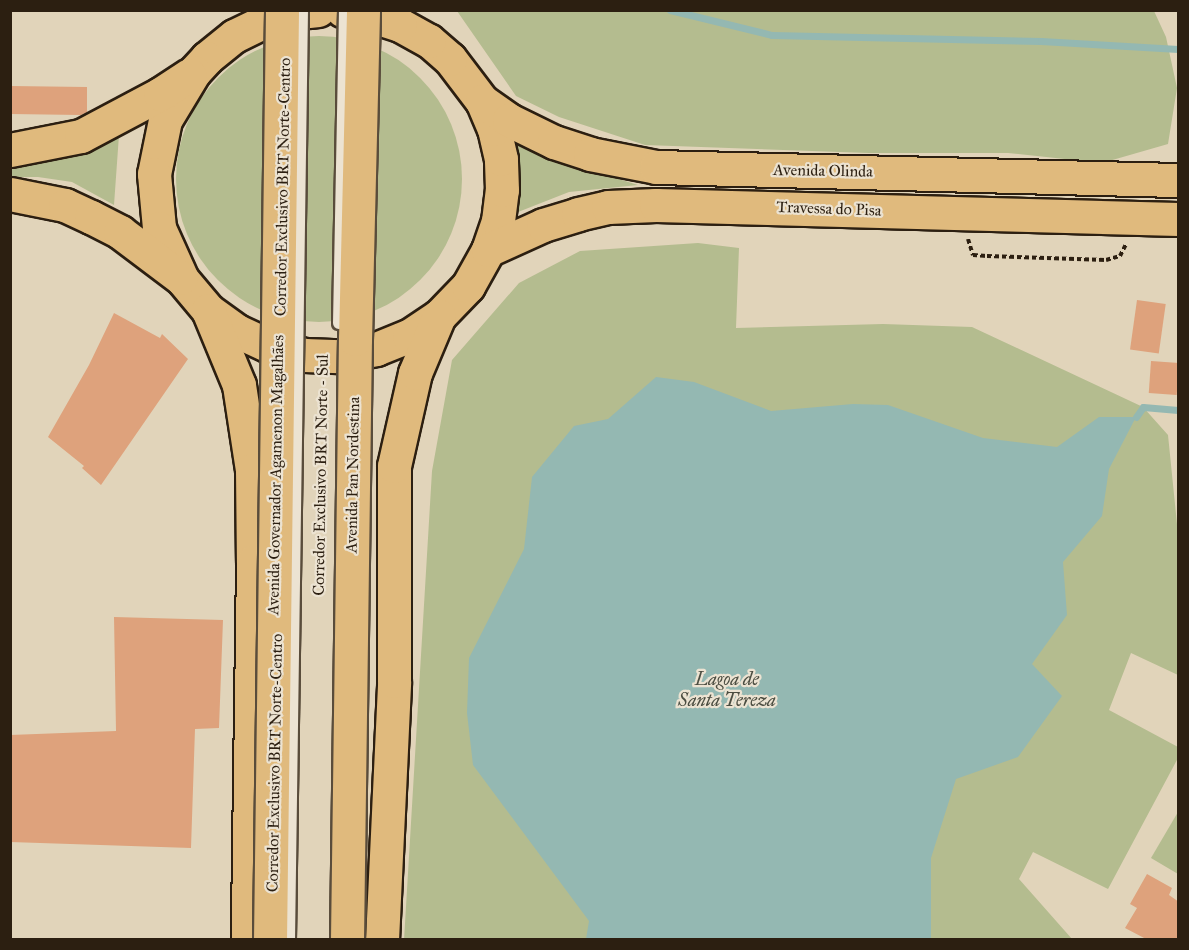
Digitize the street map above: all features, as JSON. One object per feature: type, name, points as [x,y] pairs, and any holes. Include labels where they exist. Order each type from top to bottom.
[{"type":"main road","points":[[182,279],[159,228],[154,174],[165,120],[200,65],[229,10]]},
{"type":"main road","name":"Avenida Governador Agamenon Magalhães","points":[[270,939],[282,10]]},
{"type":"main road","points":[[10,150],[81,136],[160,94],[200,65],[234,36],[265,21],[299,12],[318,10]]},
{"type":"main road","points":[[10,194],[65,205],[120,232],[182,279],[208,310],[237,331],[269,346],[304,355],[340,356],[376,349],[409,336],[439,316],[468,286],[488,250],[498,221],[502,190],[501,159],[494,129],[482,101],[456,65],[429,42],[400,25],[367,14],[344,10]]},
{"type":"main road","name":"Avenida Pan Nordestina","points":[[347,939],[355,339],[363,10]]},
{"type":"main road","points":[[418,10],[429,42]]},
{"type":"main road","name":"Avenida Olinda","points":[[482,101],[509,120],[554,142],[590,154],[656,167],[1179,180]]},
{"type":"main road","name":"Travessa do Pisa","points":[[488,250],[543,225],[608,207],[656,205],[1179,219]]},
{"type":"main road","name":"Avenida Governador Agamenon Magalhães","points":[[208,310],[239,385],[252,470],[248,939]]},
{"type":"main road","points":[[382,939],[394,681],[394,466],[415,373],[439,316]]},
{"type":"lane","name":"Corredor Exclusivo BRT Norte-Centro","points":[[289,939],[303,10]]},
{"type":"lane","name":"Corredor Exclusivo BRT Norte - Sul","points":[[339,368],[344,10]]},
{"type":"green space","points":[[457,11],[1154,11],[1166,37],[1177,88],[1168,144],[1102,163],[1008,153],[869,153],[645,145],[559,117],[516,96]]},
{"type":"green space","points":[[319,36],[347,39],[374,47],[398,60],[420,78],[438,100],[451,124],[459,151],[462,179],[459,207],[451,234],[438,258],[420,280],[398,298],[374,311],[347,319],[319,322],[291,319],[264,311],[240,298],[218,280],[200,258],[187,234],[179,207],[176,179],[179,151],[187,124],[200,100],[218,78],[240,60],[264,47],[291,39]]},
{"type":"green space","points":[[515,134],[551,158],[638,185],[569,192],[513,214],[519,170]]},
{"type":"green space","points":[[119,135],[114,205],[72,182],[38,177],[11,177],[10,164],[72,153]]},
{"type":"green space","points":[[698,243],[739,248],[736,328],[883,324],[972,327],[1143,407],[1168,435],[1177,524],[1178,521],[1178,675],[1131,653],[1109,710],[1178,747],[1178,758],[1108,889],[1033,852],[1019,879],[1072,939],[404,940],[432,471],[452,360],[519,283],[580,251]]},
{"type":"green space","points":[[1178,812],[1178,874],[1151,858]]},
{"type":"water","name":"Lagoa de Santa Tereza","points":[[656,377],[694,382],[771,411],[853,404],[888,405],[983,438],[1057,447],[1099,417],[1136,417],[1109,469],[1102,516],[1063,562],[1067,615],[1032,664],[1062,696],[1018,757],[956,779],[931,858],[931,939],[586,939],[589,921],[473,765],[467,713],[469,658],[524,549],[532,477],[574,426],[608,419]]},
{"type":"building","points":[[10,86],[87,87],[87,112],[81,115],[10,114]]},
{"type":"building","points":[[1137,300],[1166,304],[1159,354],[1130,350]]},
{"type":"building","points":[[114,313],[160,338],[162,334],[188,359],[101,485],[82,468],[84,466],[48,437],[89,365]]},
{"type":"building","points":[[1151,361],[1178,363],[1177,395],[1149,393]]},
{"type":"building","points":[[114,617],[223,620],[219,728],[195,729],[191,848],[10,842],[10,735],[116,731]]},
{"type":"building","points":[[1147,874],[1172,888],[1169,895],[1179,902],[1179,939],[1146,939],[1125,928],[1137,908],[1130,904]]},
{"type":"waterway","points":[[670,10],[772,35],[1041,41],[1178,49]]},
{"type":"waterway","points":[[1136,417],[1143,407],[1178,410]]}]
